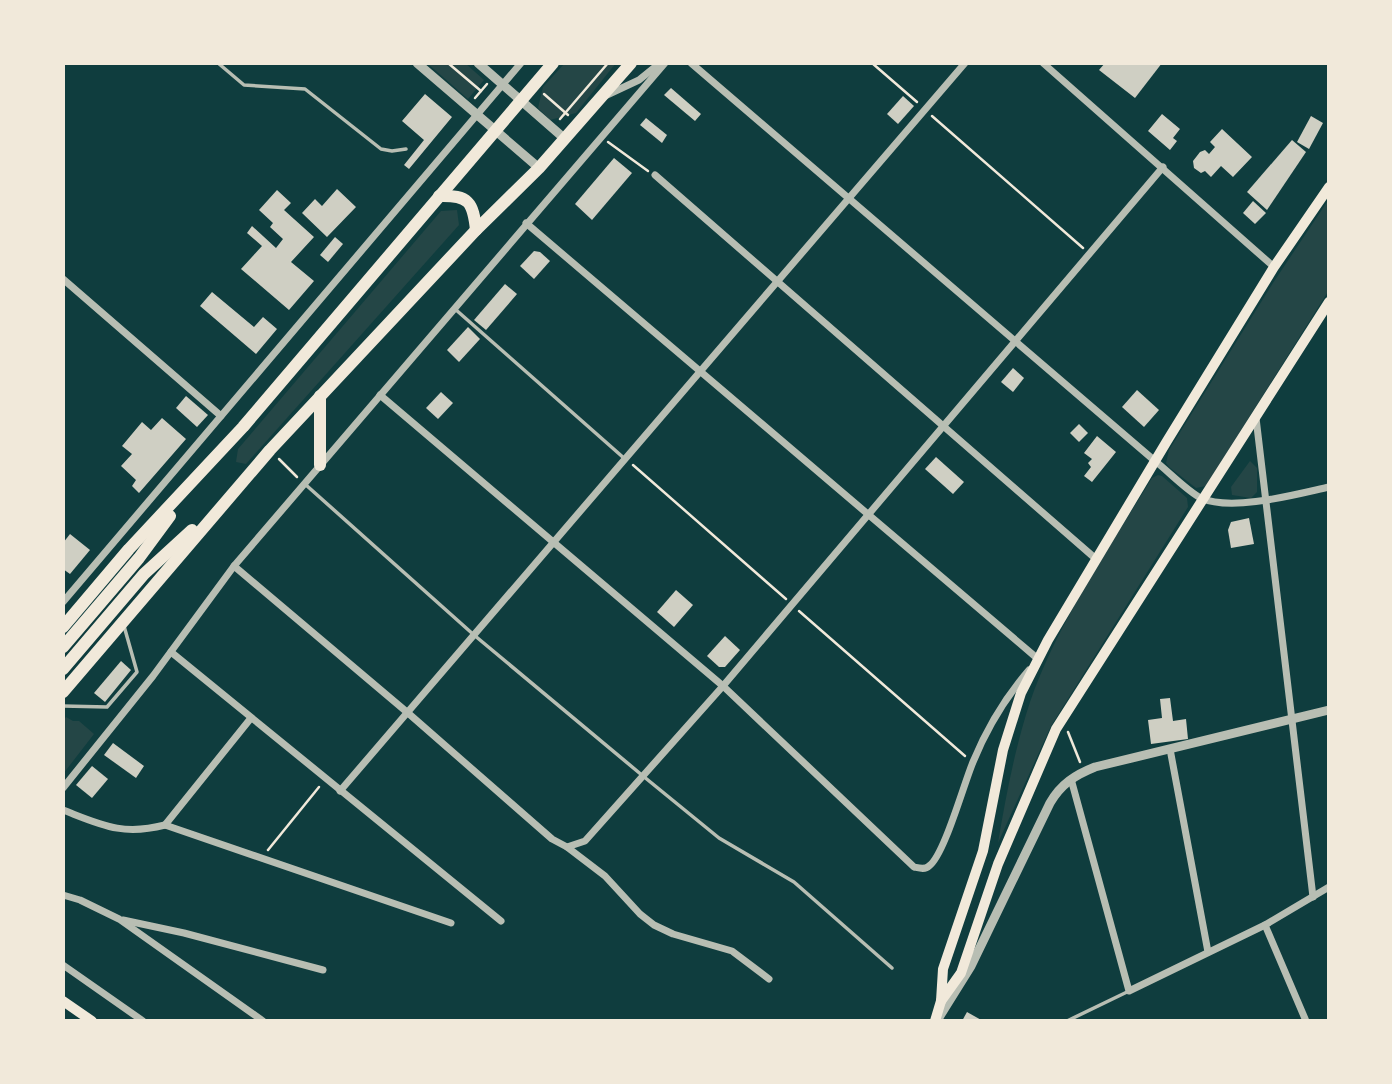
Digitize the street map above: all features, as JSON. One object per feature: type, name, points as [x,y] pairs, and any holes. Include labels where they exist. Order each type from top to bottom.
[{"type":"main road","points":[[63,627],[129,549],[206,468],[553,63]]},
{"type":"main road","points":[[63,692],[226,499],[476,230],[539,168],[631,63]]},
{"type":"main road","points":[[936,1021],[941,1001],[943,969],[983,851],[1003,750],[1021,693],[1038,659],[1155,461],[1274,267],[1329,187]]},
{"type":"main road","points":[[439,196],[459,196],[465,199],[474,213],[476,230]]},
{"type":"main road","points":[[941,1001],[961,973],[998,864],[1045,751],[1062,718],[1329,302]]},
{"type":"main road","points":[[320,396],[320,465]]},
{"type":"main road","points":[[63,647],[139,558],[206,468]]},
{"type":"main road","points":[[63,669],[144,574],[226,499]]},
{"type":"main road","points":[[63,1001],[92,1021]]},
{"type":"street","points":[[417,63],[539,168]]},
{"type":"street","points":[[478,63],[565,139]]},
{"type":"street","points":[[63,602],[521,63]]},
{"type":"street","points":[[603,97],[639,80],[662,63]]},
{"type":"street","points":[[63,788],[234,566],[526,223],[602,138],[662,63]]},
{"type":"street","points":[[691,63],[1155,461],[1202,498],[1229,503],[1265,501],[1329,487]]},
{"type":"street","points":[[340,791],[965,63]]},
{"type":"street","points":[[1043,63],[1274,267]]},
{"type":"street","points":[[567,847],[585,841],[723,686],[1163,167]]},
{"type":"street","points":[[654,175],[1096,559]]},
{"type":"street","points":[[380,395],[723,686],[908,863],[922,869],[930,866],[940,850],[973,762],[993,719],[1011,691],[1038,659],[526,223]]},
{"type":"street","points":[[63,279],[221,416]]},
{"type":"street","points":[[1255,414],[1313,897]]},
{"type":"street","points":[[234,566],[552,839],[606,876],[640,914],[654,925],[673,934],[732,951],[769,979]]},
{"type":"street","points":[[170,652],[500,921]]},
{"type":"street","points":[[936,1021],[971,966],[1050,803],[1059,789],[1071,779],[1083,772],[1329,710]]},
{"type":"street","points":[[165,825],[251,718]]},
{"type":"street","points":[[1170,749],[1208,953]]},
{"type":"street","points":[[1071,779],[1129,991],[1265,925],[1329,887]]},
{"type":"street","points":[[63,810],[115,829],[148,829],[165,825],[451,923]]},
{"type":"street","points":[[63,895],[80,900],[119,919],[263,1021]]},
{"type":"street","points":[[119,919],[184,933],[323,970]]},
{"type":"street","points":[[1265,925],[1306,1021]]},
{"type":"street","points":[[63,965],[143,1021]]},
{"type":"lane","points":[[218,63],[244,85],[305,89],[381,149],[406,149]]},
{"type":"lane","points":[[453,308],[625,459]]},
{"type":"lane","points":[[305,484],[474,635],[643,776],[719,838],[794,882],[892,968]]},
{"type":"lane","points":[[63,706],[107,707],[137,672],[123,623]]},
{"type":"lane","points":[[1067,1021],[1129,991]]},
{"type":"path","points":[[448,63],[481,91]]},
{"type":"path","points":[[552,128],[608,63]]},
{"type":"path","points":[[872,63],[1090,253]]},
{"type":"path","points":[[467,107],[494,77]]},
{"type":"path","points":[[533,85],[579,124]]},
{"type":"path","points":[[602,138],[654,175]]},
{"type":"path","points":[[1062,718],[1083,772]]},
{"type":"path","points":[[262,858],[325,779]]},
{"type":"shaded area","points":[[427,63],[465,63],[484,80],[468,99]]},
{"type":"shaded area","points":[[565,63],[616,63],[576,113],[550,120],[538,108],[543,87]]},
{"type":"shaded area","points":[[1329,199],[1329,290],[1206,486],[1196,488],[1166,463],[1169,450]]},
{"type":"shaded area","points":[[457,210],[459,225],[246,464],[236,462],[238,449],[441,211]]},
{"type":"shaded area","points":[[1250,461],[1257,468],[1257,492],[1251,498],[1232,495],[1231,487]]},
{"type":"shaded area","points":[[1158,475],[1187,498],[1188,507],[1051,726],[998,843],[1020,737],[1041,673],[1085,587],[1152,478]]},
{"type":"shaded area","points":[[66,717],[79,721],[94,734],[63,774],[63,721]]},
{"type":"building","points":[[1105,63],[1162,63],[1135,98],[1099,70]]},
{"type":"building","points":[[671,88],[701,114],[695,121],[664,95]]},
{"type":"building","points":[[425,94],[452,117],[409,169],[404,165],[424,140],[402,121]]},
{"type":"building","points":[[903,96],[914,106],[898,124],[887,114]]},
{"type":"building","points":[[1162,114],[1180,129],[1173,138],[1177,141],[1170,150],[1148,131]]},
{"type":"building","points":[[1311,116],[1323,123],[1309,149],[1297,142]]},
{"type":"building","points":[[646,118],[667,135],[662,143],[640,125]]},
{"type":"building","points":[[1222,129],[1252,157],[1233,177],[1221,166],[1211,177],[1205,171],[1201,173],[1194,168],[1193,161],[1200,152],[1205,150],[1209,154],[1215,147],[1210,142]]},
{"type":"building","points":[[1292,140],[1306,152],[1267,210],[1247,192]]},
{"type":"building","points":[[614,158],[632,173],[592,220],[575,204]]},
{"type":"building","points":[[337,189],[356,207],[327,237],[302,213],[315,199],[322,206]]},
{"type":"building","points":[[277,190],[291,203],[284,210],[314,237],[291,262],[314,281],[289,310],[241,269],[262,246],[247,233],[252,226],[276,248],[283,239],[270,227],[273,223],[259,210]]},
{"type":"building","points":[[1253,201],[1266,213],[1255,224],[1243,213]]},
{"type":"building","points":[[335,237],[343,244],[328,262],[320,255]]},
{"type":"building","points":[[534,251],[540,252],[550,261],[534,279],[520,266]]},
{"type":"building","points":[[505,284],[517,294],[486,330],[474,320]]},
{"type":"building","points":[[212,292],[254,327],[263,317],[277,329],[256,354],[200,306]]},
{"type":"building","points":[[468,327],[480,339],[459,362],[447,350]]},
{"type":"building","points":[[1013,368],[1024,378],[1013,392],[1001,382]]},
{"type":"building","points":[[1137,390],[1159,410],[1144,427],[1122,407]]},
{"type":"building","points":[[441,392],[453,403],[438,419],[426,408]]},
{"type":"building","points":[[186,396],[208,415],[197,427],[176,408]]},
{"type":"building","points":[[162,418],[186,439],[139,493],[132,486],[136,480],[121,466],[132,454],[122,446],[142,422],[151,430]]},
{"type":"building","points":[[1079,424],[1088,433],[1079,442],[1070,433]]},
{"type":"building","points":[[1097,436],[1116,452],[1092,482],[1084,476],[1091,467],[1088,463],[1092,459],[1084,453]]},
{"type":"building","points":[[936,457],[964,482],[953,494],[925,469]]},
{"type":"building","points":[[1249,518],[1254,544],[1231,548],[1228,530],[1231,522]]},
{"type":"building","points":[[70,534],[90,550],[70,574],[63,569],[63,543]]},
{"type":"building","points":[[676,590],[693,605],[674,627],[657,612]]},
{"type":"building","points":[[725,636],[740,650],[725,667],[719,667],[707,656]]},
{"type":"building","points":[[121,661],[131,670],[105,702],[94,693]]},
{"type":"building","points":[[1170,698],[1173,721],[1186,719],[1188,739],[1151,744],[1148,720],[1162,718],[1160,699]]},
{"type":"building","points":[[113,743],[144,766],[136,778],[104,755]]},
{"type":"building","points":[[92,766],[108,779],[92,798],[76,785]]},
{"type":"building","points":[[967,1012],[983,1021],[962,1021]]}]
